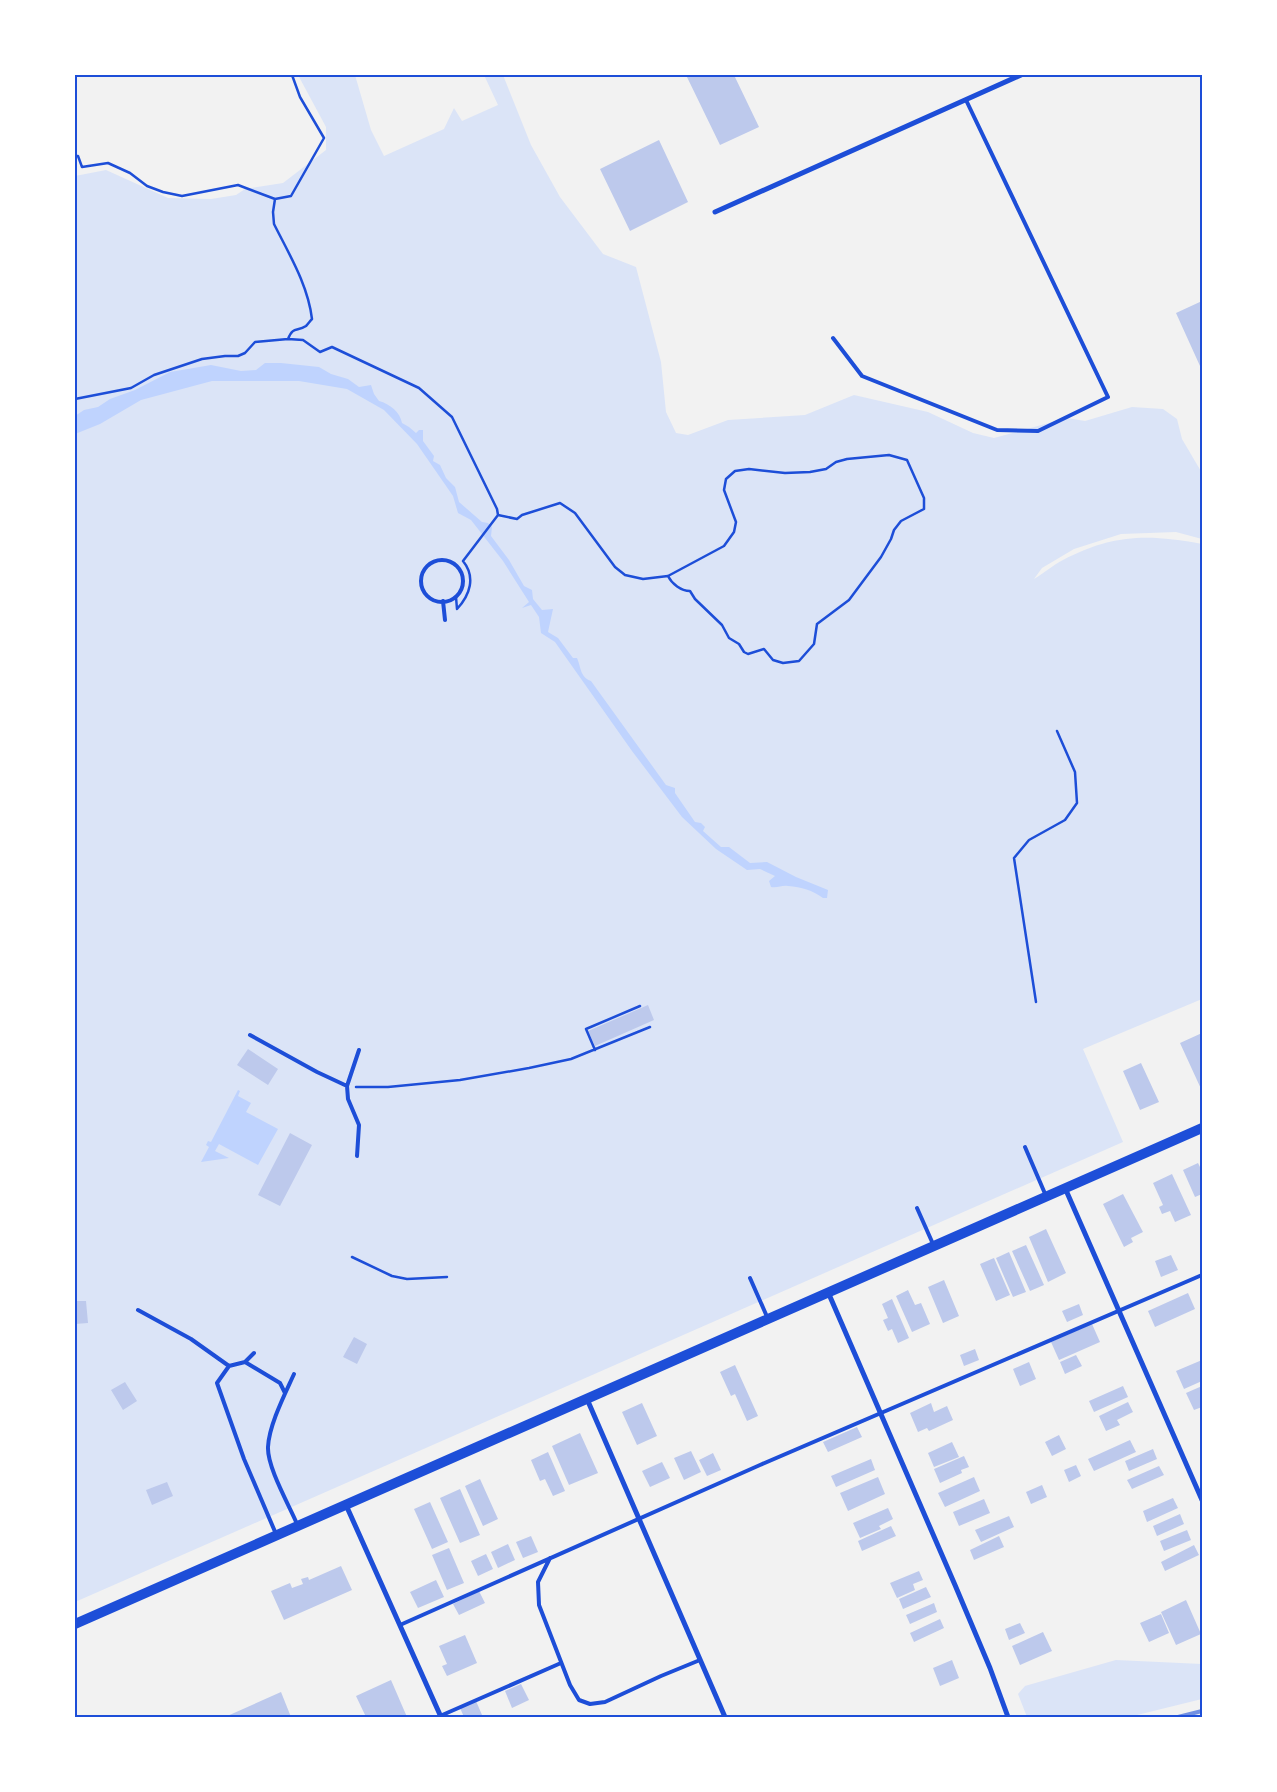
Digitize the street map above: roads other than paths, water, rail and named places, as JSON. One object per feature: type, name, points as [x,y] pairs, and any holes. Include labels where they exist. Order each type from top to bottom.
[{"type":"main road","points":[[75,1624],[1202,1128]]},
{"type":"street","points":[[715,212],[1021,75]]},
{"type":"street","points":[[1065,1188],[1202,1500]]},
{"type":"street","points":[[828,1292],[959,1594],[1008,1717]]},
{"type":"street","points":[[586,1399],[725,1717]]},
{"type":"street","points":[[346,1505],[440,1716]]},
{"type":"lane","points":[[833,338],[862,376],[996,430],[1038,430],[1108,397],[966,100]]},
{"type":"lane","points":[[438,560],[452,562],[461,572],[462,585],[456,597],[443,601],[430,597],[422,586],[423,573],[432,563],[438,560]]},
{"type":"lane","points":[[443,601],[444,620]]},
{"type":"lane","points":[[250,1035],[317,1072],[347,1086]]},
{"type":"lane","points":[[357,1156],[359,1125],[348,1099],[347,1086],[359,1050]]},
{"type":"lane","points":[[1024,1148],[1046,1196]]},
{"type":"lane","points":[[917,1208],[934,1246]]},
{"type":"lane","points":[[400,1625],[880,1413],[1202,1275]]},
{"type":"lane","points":[[750,1278],[768,1319]]},
{"type":"lane","points":[[138,1310],[191,1339],[229,1366]]},
{"type":"lane","points":[[254,1353],[245,1362],[229,1366],[217,1383],[238,1442],[277,1536]]},
{"type":"lane","points":[[245,1362],[280,1383],[286,1393]]},
{"type":"lane","points":[[294,1374],[276,1414],[268,1448],[273,1470],[298,1526]]},
{"type":"lane","points":[[550,1558],[538,1582],[538,1604],[570,1686],[579,1700],[590,1704],[605,1702],[700,1660]]},
{"type":"lane","points":[[440,1716],[561,1663]]},
{"type":"water","points":[[265,363],[319,367],[331,374],[348,379],[359,387],[371,385],[379,401],[394,409],[402,423],[416,433],[419,430],[423,430],[423,441],[434,456],[433,461],[440,465],[446,478],[455,487],[459,502],[482,522],[488,523],[492,527],[491,536],[509,560],[524,586],[532,590],[533,599],[542,610],[553,609],[548,632],[558,638],[573,658],[577,658],[585,677],[591,681],[666,785],[675,788],[675,793],[695,822],[701,823],[705,827],[703,831],[721,847],[729,847],[750,863],[767,862],[796,877],[828,890],[827,898],[798,887],[771,887],[769,881],[775,876],[760,869],[747,870],[716,849],[682,817],[632,751],[555,642],[541,633],[539,617],[531,605],[522,608],[529,602],[503,561],[471,520],[458,513],[453,496],[417,444],[384,410],[347,389],[299,381],[212,381],[141,400],[100,424],[75,434],[75,416],[84,410],[98,407],[110,399],[135,390],[170,372],[211,365],[241,371],[256,370]]},
{"type":"water","points":[[238,1090],[240,1091],[238,1096],[251,1103],[246,1112],[278,1129],[258,1165],[219,1144],[215,1151],[229,1158],[201,1162],[209,1147],[206,1145],[208,1141],[211,1142]]},
{"type":"railway","points":[[1178,1717],[1202,1711]]}]
